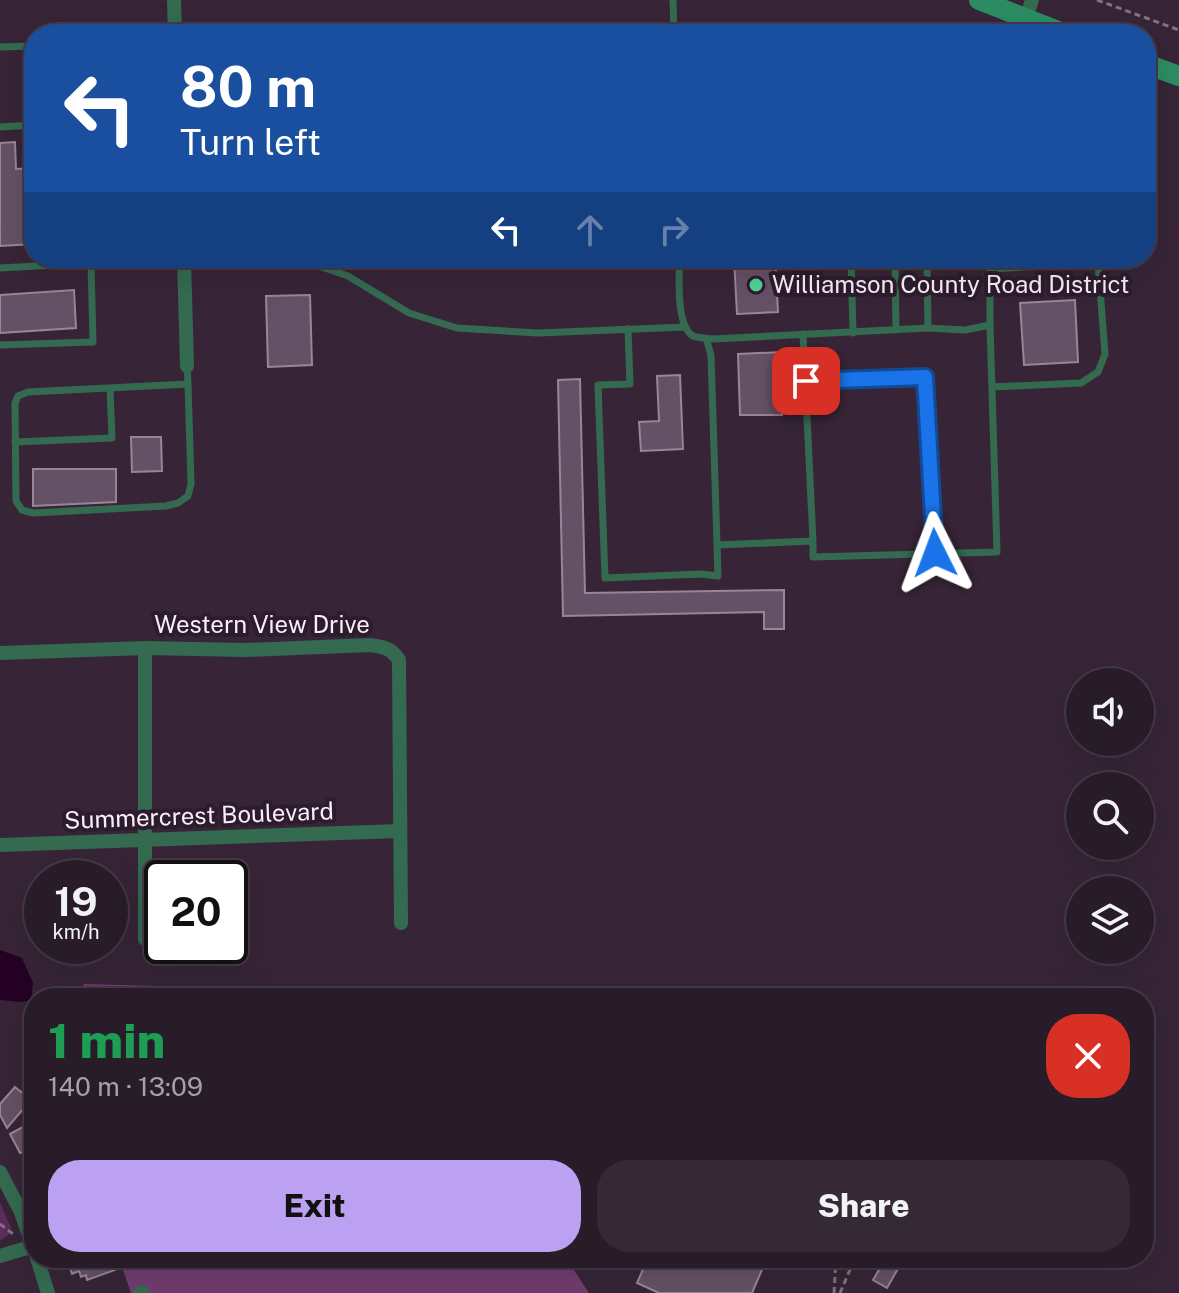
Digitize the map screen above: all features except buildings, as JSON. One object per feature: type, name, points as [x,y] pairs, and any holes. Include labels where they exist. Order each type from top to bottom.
[{"type":"main road","points":[[979,0],[1026,18]]},
{"type":"main road","points":[[1156,68],[1179,76]]},
{"type":"street","points":[[174,0],[175,24]]},
{"type":"street","points":[[184,268],[187,366]]},
{"type":"street","name":"Western View Drive","points":[[0,653],[145,648],[245,650],[386,647],[399,660],[401,923]]},
{"type":"street","points":[[145,648],[145,860]]},
{"type":"street","name":"Summercrest Boulevard","points":[[0,845],[399,831]]},
{"type":"street","points":[[0,1172],[24,1221]]},
{"type":"street","points":[[0,1256],[24,1250]]},
{"type":"street","points":[[40,1268],[48,1293]]},
{"type":"lane","points":[[673,0],[674,24]]},
{"type":"lane","points":[[0,47],[24,46]]},
{"type":"lane","points":[[0,127],[24,126]]},
{"type":"lane","points":[[0,268],[24,267]]},
{"type":"lane","points":[[0,345],[93,342],[91,268]]},
{"type":"lane","points":[[325,268],[348,276],[409,313],[457,328],[538,333],[685,327]]},
{"type":"lane","points":[[679,268],[680,312],[685,327],[694,337],[928,328],[965,330],[990,325]]},
{"type":"lane","points":[[851,268],[853,333]]},
{"type":"lane","points":[[895,268],[896,330]]},
{"type":"lane","points":[[927,268],[928,328]]},
{"type":"lane","points":[[803,334],[813,557],[997,552],[990,269],[1008,268]]},
{"type":"lane","points":[[992,387],[1081,383],[1098,372],[1105,354],[1098,268]]},
{"type":"lane","points":[[628,329],[630,384],[598,385],[605,578],[718,576],[711,355],[706,338]]},
{"type":"lane","points":[[187,366],[188,384],[191,484],[188,496],[166,506],[33,513],[22,510],[16,501],[15,403],[18,396],[28,392],[188,384]]},
{"type":"lane","points":[[806,381],[925,377],[935,553]]},
{"type":"lane","points":[[15,442],[112,438],[110,388]]},
{"type":"lane","points":[[717,545],[813,541]]},
{"type":"path","points":[[1097,0],[1179,30]]},
{"type":"path","points":[[0,1224],[14,1234]]},
{"type":"path","points":[[836,1268],[837,1293]]},
{"type":"path","points":[[837,1293],[850,1268]]},
{"type":"shaded area","points":[[0,950],[22,958],[33,983],[32,988],[24,988],[22,1002],[0,1000]]},
{"type":"shaded area","points":[[84,984],[235,988],[82,988]]},
{"type":"shaded area","points":[[0,1202],[11,1228],[0,1241]]},
{"type":"shaded area","points":[[122,1268],[573,1268],[589,1293],[131,1293]]},
{"type":"place","name":"Williamson County Road District","points":[[756,285]]},
{"type":"route","points":[[806,381],[925,377],[935,553]]}]
